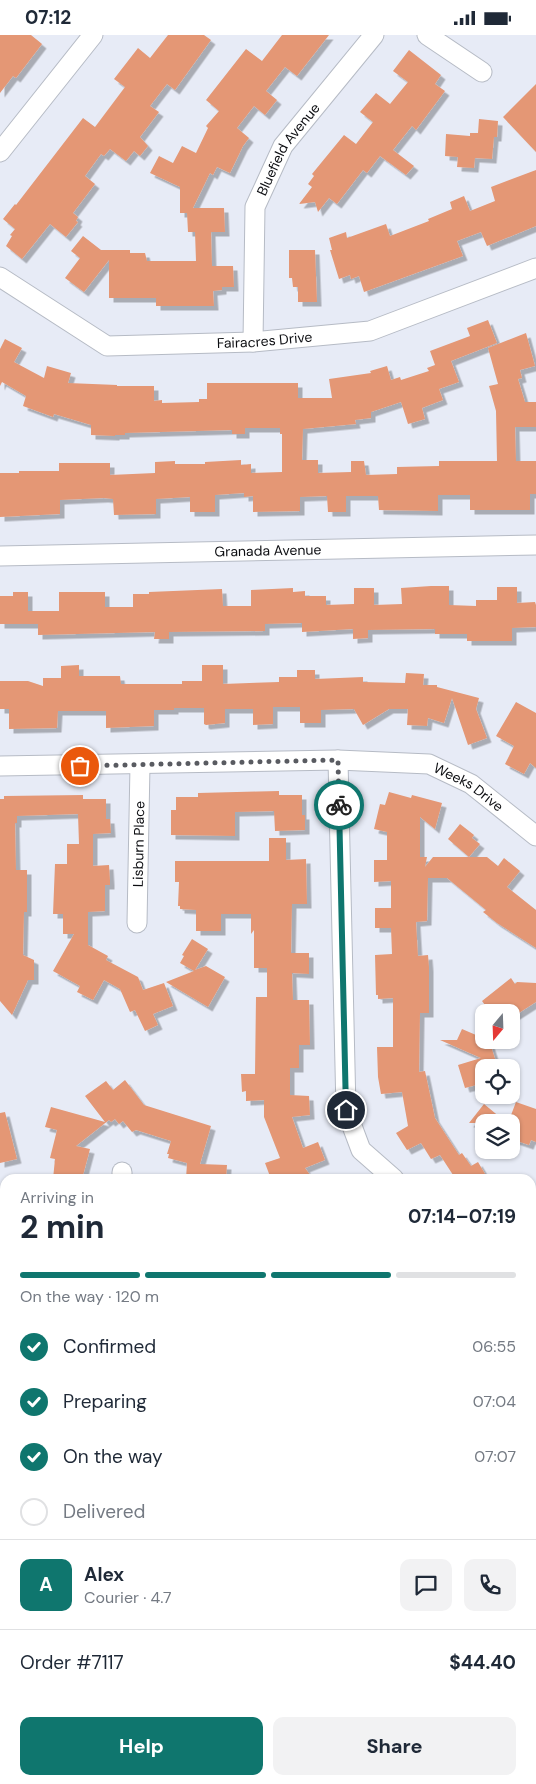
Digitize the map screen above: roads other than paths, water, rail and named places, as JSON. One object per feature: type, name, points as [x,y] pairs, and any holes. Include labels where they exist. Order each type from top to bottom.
[{"type":"street","points":[[0,152],[93,35]]},
{"type":"street","name":"Bluefield Avenue","points":[[253,341],[256,207],[283,146],[374,35]]},
{"type":"street","points":[[427,35],[482,72]]},
{"type":"street","name":"Fairacres Drive","points":[[0,277],[107,346],[253,341],[370,331],[536,268]]},
{"type":"street","name":"Granada Avenue","points":[[0,555],[536,545]]},
{"type":"street","points":[[338,760],[346,1110],[361,1150],[388,1174]]},
{"type":"street","name":"Weeks Drive","points":[[0,767],[338,760],[429,764],[471,785],[536,836]]},
{"type":"street","name":"Lisburn Place","points":[[136,923],[140,765]]}]
